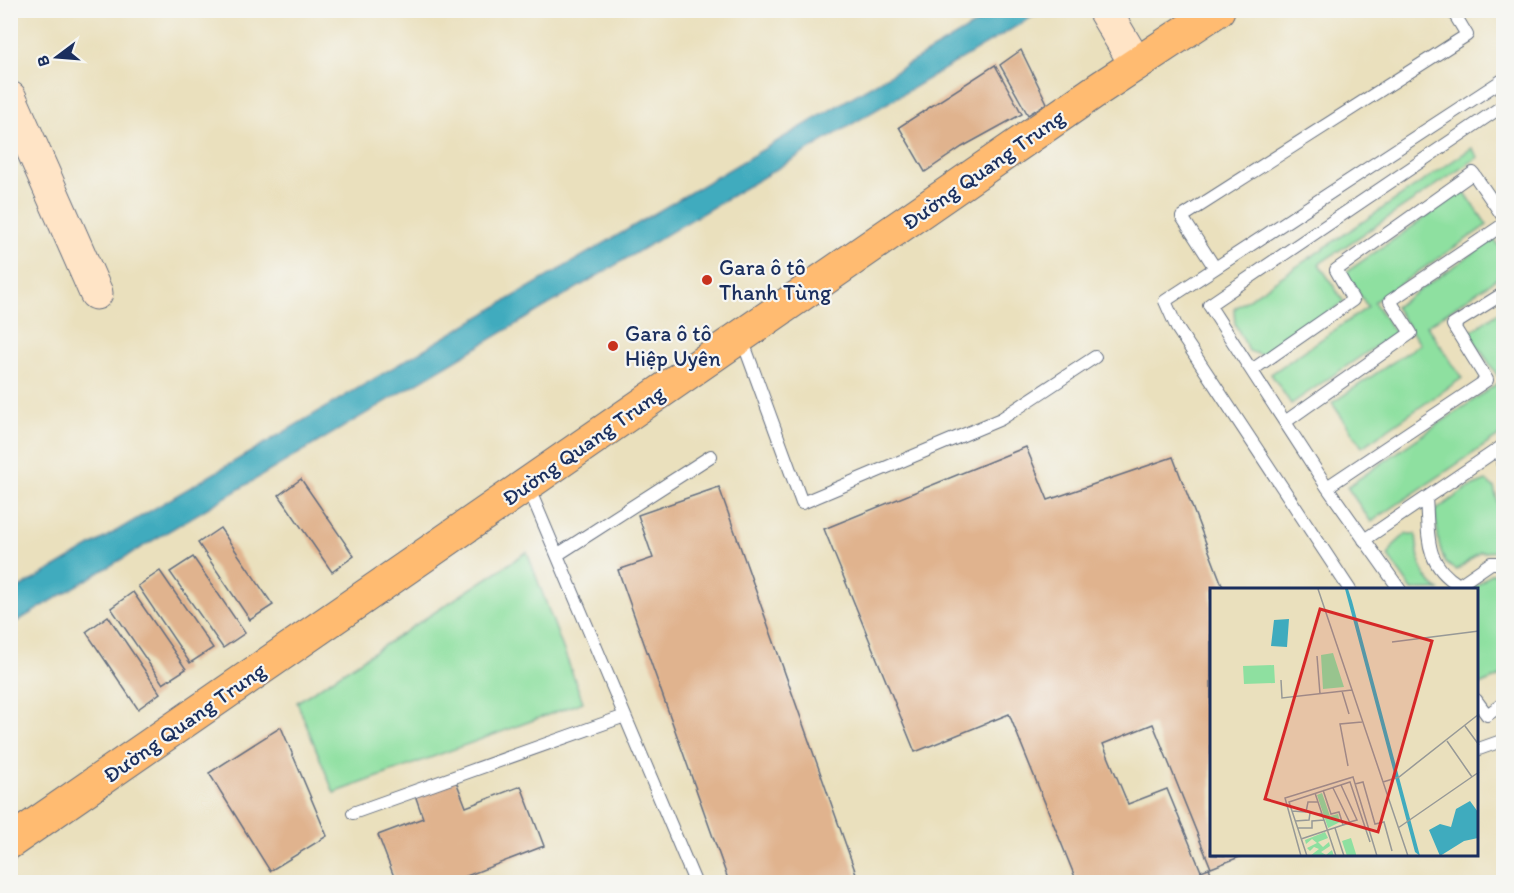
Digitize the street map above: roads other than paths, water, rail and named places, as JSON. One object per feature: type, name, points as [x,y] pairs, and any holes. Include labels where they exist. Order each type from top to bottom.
[{"type":"main road","points":[[1104,10],[1136,64]]},
{"type":"main road","name":"Đường Quang Trung","points":[[10,842],[527,483],[1218,10]]},
{"type":"main road","points":[[10,98],[96,293]]},
{"type":"lane","points":[[1215,268],[1182,217],[1467,35],[1452,10]]},
{"type":"lane","points":[[1349,588],[1177,328],[1165,301],[1503,79]]},
{"type":"lane","points":[[1399,588],[1327,487],[1209,305],[1503,105]]},
{"type":"lane","points":[[1252,370],[1353,300],[1336,270],[1473,173],[1503,218]]},
{"type":"lane","points":[[1285,422],[1411,333],[1390,302],[1503,224]]},
{"type":"lane","points":[[1327,487],[1487,380],[1453,325],[1503,293]]},
{"type":"lane","points":[[741,336],[802,503],[1001,419],[1095,357]]},
{"type":"lane","points":[[1364,540],[1502,446]]},
{"type":"lane","points":[[1502,446],[1503,473]]},
{"type":"lane","points":[[557,555],[711,456]]},
{"type":"lane","points":[[527,483],[695,882]]},
{"type":"lane","points":[[1426,498],[1429,543],[1434,563],[1445,576],[1459,585],[1491,563],[1503,563]]},
{"type":"lane","points":[[1478,703],[1487,715],[1503,703]]},
{"type":"lane","points":[[353,813],[625,716]]},
{"type":"lane","points":[[1478,749],[1503,740]]},
{"type":"water","points":[[998,11],[1042,11],[11,625],[11,593]]},
{"type":"place","name":"Gara ô tô Thanh Tùng","points":[[707,280]]},
{"type":"place","name":"Gara ô tô Hiệp Uyên","points":[[613,346]]}]
